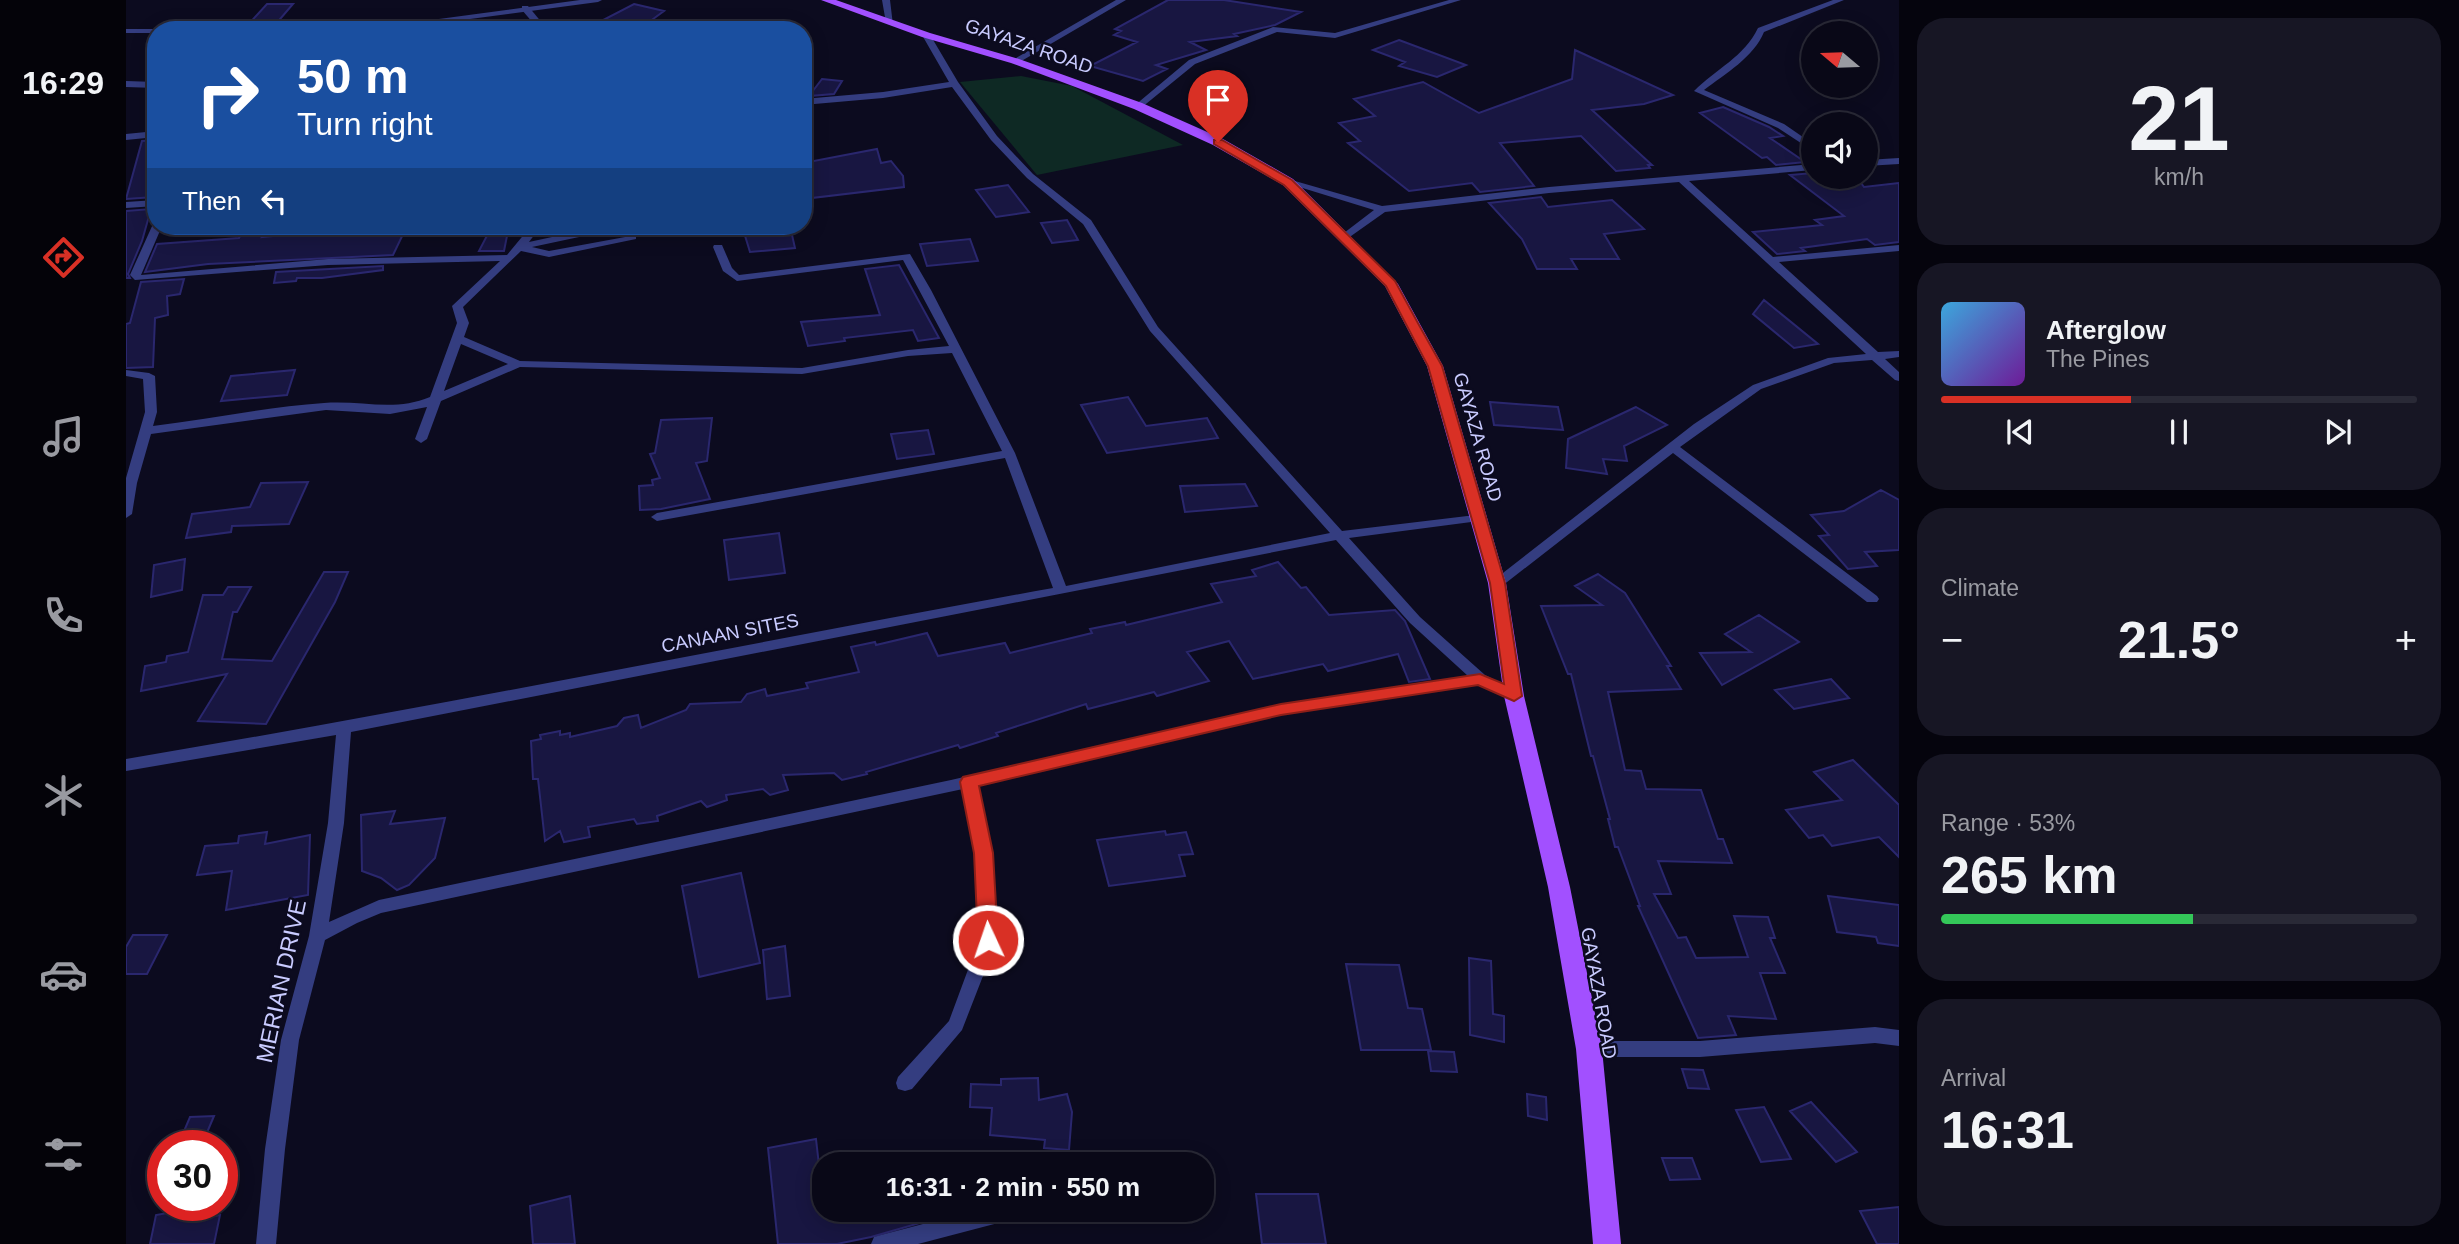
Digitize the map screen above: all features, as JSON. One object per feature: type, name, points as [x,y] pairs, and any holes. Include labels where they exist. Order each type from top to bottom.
[{"type":"main road","name":"GAYAZA ROAD","points":[[826,0],[926,35],[1015,61],[1138,106],[1218,142],[1288,182],[1391,284],[1435,366],[1497,583],[1514,696],[1559,887],[1589,1049],[1607,1244]]},
{"type":"street","points":[[436,21],[598,0]]},
{"type":"street","points":[[886,0],[890,23]]},
{"type":"street","points":[[1015,61],[1122,0]]},
{"type":"street","points":[[1138,106],[1192,62],[1276,29],[1335,36],[1457,0]]},
{"type":"street","points":[[1801,140],[1781,126],[1698,91],[1746,53],[1757,40],[1761,30],[1840,0]]},
{"type":"street","points":[[526,8],[537,21]]},
{"type":"street","points":[[126,31],[147,31]]},
{"type":"street","points":[[926,35],[955,84],[994,138],[1021,167],[1087,222],[1154,329],[1415,620],[1480,679],[1514,696]]},
{"type":"street","points":[[812,101],[883,95],[955,84]]},
{"type":"street","points":[[126,85],[147,85]]},
{"type":"street","points":[[126,137],[147,135]]},
{"type":"street","points":[[1878,162],[1899,161]]},
{"type":"street","points":[[1288,182],[1382,209],[1549,190],[1801,168]]},
{"type":"street","points":[[1683,180],[1899,379]]},
{"type":"street","points":[[126,205],[147,204]]},
{"type":"street","points":[[1344,238],[1382,209]]},
{"type":"street","points":[[153,235],[135,275],[139,278],[328,262],[510,258]]},
{"type":"street","points":[[421,439],[463,323],[458,305],[510,258],[528,235]]},
{"type":"street","points":[[518,247],[574,235]]},
{"type":"street","points":[[518,247],[549,254],[632,237]]},
{"type":"street","points":[[718,247],[727,269],[737,278],[906,256],[1009,453],[1061,591]]},
{"type":"street","points":[[1771,260],[1899,248]]},
{"type":"street","points":[[457,338],[518,364],[802,371],[908,353],[956,349]]},
{"type":"street","points":[[1497,583],[1698,427],[1757,387],[1832,360],[1899,354]]},
{"type":"street","points":[[146,431],[326,406],[390,410],[417,407],[518,364]]},
{"type":"street","points":[[126,373],[149,376],[151,412],[130,475],[126,514]]},
{"type":"street","points":[[1674,448],[1872,599]]},
{"type":"street","points":[[657,517],[1009,453]]},
{"type":"street","name":"CANAAN SITES","points":[[126,765],[344,728],[1341,535],[1479,517]]},
{"type":"street","points":[[318,936],[379,907],[969,782],[1281,709],[1480,679]]},
{"type":"street","name":"MERIAN DRIVE","points":[[266,1244],[275,1149],[290,1040],[318,936],[336,823],[344,728]]},
{"type":"street","points":[[905,1083],[956,1026],[988,940],[983,853],[969,782]]},
{"type":"street","points":[[1589,1049],[1700,1049],[1875,1035],[1899,1038]]},
{"type":"street","points":[[881,1244],[967,1222]]},
{"type":"green space","points":[[1021,76],[1072,86],[1183,145],[1037,175],[960,82]]},
{"type":"building","points":[[1168,0],[1224,0],[1301,12],[1275,25],[1234,34],[1237,36],[1190,42],[1206,50],[1156,65],[1167,69],[1143,81],[1090,66],[1137,42],[1114,35],[1121,31],[1115,29]]},
{"type":"building","points":[[267,4],[293,4],[278,21],[252,21]]},
{"type":"building","points":[[634,4],[664,11],[650,21],[601,21]]},
{"type":"building","points":[[1399,40],[1466,65],[1437,77],[1399,66],[1405,62],[1373,50]]},
{"type":"building","points":[[1575,50],[1673,95],[1644,104],[1592,110],[1652,165],[1648,165],[1650,168],[1616,171],[1581,136],[1500,143],[1534,186],[1480,192],[1472,183],[1409,191],[1348,143],[1360,141],[1339,123],[1375,116],[1354,99],[1423,82],[1479,113],[1572,79]]},
{"type":"building","points":[[822,79],[842,81],[834,94],[812,96]]},
{"type":"building","points":[[1723,107],[1769,127],[1783,136],[1770,138],[1801,159],[1801,162],[1776,165],[1767,157],[1762,158],[1700,113]]},
{"type":"building","points":[[142,141],[147,141],[147,198],[126,199]]},
{"type":"building","points":[[877,149],[881,163],[891,161],[903,176],[904,187],[812,198],[812,161]]},
{"type":"building","points":[[1801,174],[1801,183],[1790,175]]},
{"type":"building","points":[[1899,183],[1899,242],[1875,245],[1867,239],[1777,254],[1753,232],[1822,225],[1815,220],[1844,216],[1808,189],[1878,189],[1878,185]]},
{"type":"building","points":[[1008,185],[1029,212],[996,217],[976,190]]},
{"type":"building","points":[[1541,197],[1548,207],[1612,200],[1644,229],[1604,234],[1619,259],[1571,259],[1577,269],[1537,269],[1522,239],[1489,203]]},
{"type":"building","points":[[147,209],[147,223],[128,274],[130,278],[126,278],[126,211]]},
{"type":"building","points":[[1067,220],[1078,240],[1052,243],[1041,223]]},
{"type":"building","points":[[240,235],[263,235],[262,237],[403,235],[393,255],[208,264],[145,272],[157,244],[239,238]]},
{"type":"building","points":[[487,235],[507,235],[504,251],[479,251]]},
{"type":"building","points":[[745,235],[792,235],[795,248],[750,252]]},
{"type":"building","points":[[970,239],[978,261],[927,266],[920,244]]},
{"type":"building","points":[[899,265],[939,338],[918,341],[913,330],[844,338],[845,341],[808,346],[801,322],[880,315],[865,269]]},
{"type":"building","points":[[383,266],[383,270],[322,278],[297,278],[296,281],[274,283],[276,272]]},
{"type":"building","points":[[184,279],[180,294],[167,296],[168,315],[155,318],[153,367],[126,368],[126,324],[130,323],[141,282]]},
{"type":"building","points":[[1764,300],[1818,344],[1794,348],[1753,314]]},
{"type":"building","points":[[295,370],[287,395],[221,401],[231,376]]},
{"type":"building","points":[[1128,397],[1146,426],[1207,418],[1218,438],[1107,453],[1081,405]]},
{"type":"building","points":[[1490,402],[1558,407],[1563,430],[1494,425]]},
{"type":"building","points":[[1636,407],[1667,425],[1624,446],[1627,461],[1603,459],[1607,474],[1566,468],[1568,439]]},
{"type":"building","points":[[712,418],[707,461],[696,463],[710,499],[661,509],[640,510],[639,486],[653,485],[652,480],[660,478],[650,454],[655,453],[661,420]]},
{"type":"building","points":[[928,430],[934,454],[897,459],[891,434]]},
{"type":"building","points":[[308,482],[289,524],[232,526],[231,532],[186,538],[192,514],[250,507],[261,483]]},
{"type":"building","points":[[1245,484],[1257,506],[1185,512],[1180,486]]},
{"type":"building","points":[[1881,490],[1899,500],[1899,550],[1865,552],[1877,566],[1848,569],[1819,536],[1829,535],[1811,515],[1844,511]]},
{"type":"building","points":[[779,533],[785,573],[729,580],[724,540]]},
{"type":"building","points":[[185,559],[182,590],[151,597],[154,565]]},
{"type":"building","points":[[1278,562],[1301,588],[1306,587],[1329,615],[1395,610],[1405,621],[1430,679],[1409,682],[1398,654],[1328,671],[1323,664],[1253,679],[1229,641],[1187,652],[1209,681],[1157,696],[1154,692],[1088,709],[1086,704],[996,733],[998,736],[960,748],[958,745],[866,772],[867,774],[842,780],[834,773],[783,775],[788,790],[770,795],[763,789],[726,795],[727,800],[707,807],[701,801],[657,816],[658,821],[637,824],[634,819],[588,827],[590,837],[564,842],[560,831],[545,841],[538,779],[533,779],[531,741],[541,739],[540,735],[560,731],[560,735],[570,733],[570,737],[617,726],[624,718],[638,715],[641,728],[686,710],[690,704],[741,702],[747,694],[765,689],[767,696],[808,688],[806,683],[859,672],[851,647],[875,642],[876,645],[927,633],[938,656],[1005,643],[1010,653],[1092,633],[1090,629],[1125,622],[1126,625],[1222,602],[1211,584],[1256,576],[1252,570]]},
{"type":"building","points":[[324,572],[348,572],[335,602],[266,724],[198,721],[227,674],[141,691],[145,666],[166,662],[167,656],[188,652],[203,595],[223,595],[228,587],[251,587],[237,612],[233,612],[222,659],[272,661]]},
{"type":"building","points":[[1598,574],[1625,593],[1671,666],[1667,666],[1681,689],[1608,692],[1625,770],[1641,771],[1646,789],[1701,790],[1718,839],[1723,839],[1732,863],[1658,861],[1671,894],[1654,894],[1678,938],[1686,937],[1696,958],[1748,957],[1734,916],[1768,917],[1775,938],[1770,938],[1785,973],[1760,973],[1776,1019],[1728,1016],[1736,1035],[1698,1038],[1638,906],[1618,847],[1615,847],[1571,674],[1568,674],[1541,606],[1602,605],[1575,586]]},
{"type":"building","points":[[1759,615],[1799,642],[1722,685],[1700,653],[1751,652],[1725,634]]},
{"type":"building","points":[[1831,679],[1849,698],[1794,709],[1775,690]]},
{"type":"building","points":[[1853,760],[1899,805],[1899,857],[1879,837],[1832,846],[1823,835],[1809,838],[1786,810],[1842,800],[1814,772]]},
{"type":"building","points":[[395,811],[390,824],[445,818],[435,858],[409,885],[397,890],[381,878],[362,871],[361,815]]},
{"type":"building","points":[[1165,831],[1166,835],[1186,832],[1193,854],[1179,855],[1185,876],[1109,886],[1097,840]]},
{"type":"building","points":[[267,832],[265,844],[310,835],[308,895],[226,910],[232,871],[197,875],[205,846],[238,843],[239,836]]},
{"type":"building","points":[[741,873],[760,963],[699,977],[682,886]]},
{"type":"building","points":[[1828,896],[1899,905],[1899,946],[1878,943],[1876,937],[1837,932]]},
{"type":"building","points":[[133,935],[167,935],[147,974],[126,974],[126,947]]},
{"type":"building","points":[[785,946],[790,996],[767,999],[763,950]]},
{"type":"building","points":[[1469,958],[1491,961],[1493,1014],[1504,1016],[1504,1042],[1470,1035]]},
{"type":"building","points":[[1346,964],[1399,965],[1408,1008],[1422,1009],[1431,1050],[1361,1050]]},
{"type":"building","points":[[1428,1051],[1454,1052],[1457,1072],[1431,1071]]},
{"type":"building","points":[[1682,1069],[1703,1070],[1709,1089],[1688,1088]]},
{"type":"building","points":[[1038,1078],[1039,1100],[1067,1094],[1072,1112],[1069,1150],[1044,1148],[1045,1140],[990,1135],[992,1108],[970,1107],[971,1084],[1001,1085],[1001,1079]]},
{"type":"building","points":[[1527,1094],[1546,1097],[1547,1120],[1528,1116]]},
{"type":"building","points":[[1811,1102],[1857,1152],[1836,1162],[1790,1111]]},
{"type":"building","points":[[1764,1107],[1791,1159],[1761,1162],[1736,1110]]},
{"type":"building","points":[[214,1116],[208,1130],[184,1130],[190,1117]]},
{"type":"building","points":[[816,1139],[817,1152],[812,1152],[812,1222],[923,1222],[837,1244],[778,1244],[768,1148]]},
{"type":"building","points":[[1662,1158],[1692,1158],[1700,1179],[1670,1180]]},
{"type":"building","points":[[1256,1194],[1318,1194],[1326,1244],[1262,1244]]},
{"type":"building","points":[[570,1196],[575,1244],[533,1244],[530,1206]]},
{"type":"building","points":[[1899,1207],[1899,1244],[1877,1244],[1860,1211]]},
{"type":"building","points":[[155,1221],[219,1221],[214,1244],[150,1244]]},
{"type":"route","points":[[988,940],[983,853],[969,782],[1281,709],[1480,679],[1514,696],[1497,583],[1435,366],[1391,284],[1288,182],[1218,142]]}]
